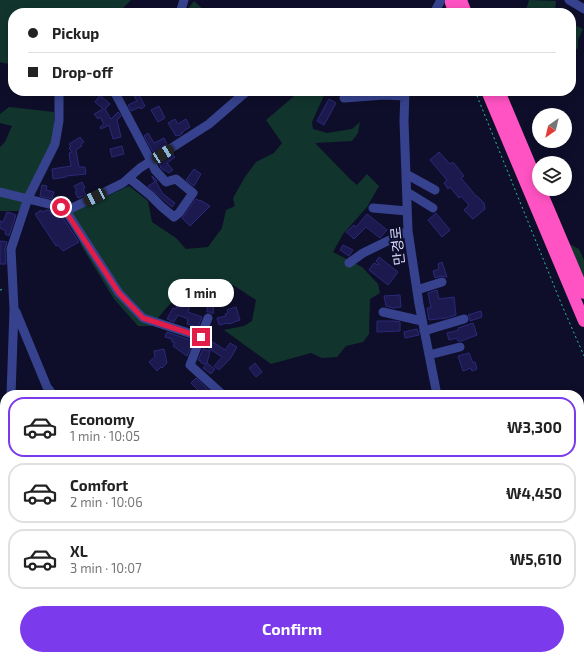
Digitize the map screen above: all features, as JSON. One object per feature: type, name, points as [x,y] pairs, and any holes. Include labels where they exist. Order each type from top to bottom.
[{"type":"highway","points":[[489,96],[584,321]]},
{"type":"highway","points":[[501,96],[532,169]]},
{"type":"highway","points":[[543,196],[584,293]]},
{"type":"street","points":[[569,0],[584,9]]},
{"type":"street","points":[[11,390],[14,309],[11,249],[28,198],[55,144],[59,121],[59,96]]},
{"type":"street","points":[[117,96],[155,170],[166,182],[176,179],[193,193],[179,213],[174,217],[128,178]]},
{"type":"street","points":[[66,212],[123,183],[140,168],[209,124],[241,96]]},
{"type":"street","points":[[344,98],[371,96]]},
{"type":"street","name":"만경로","points":[[405,96],[404,121],[408,231],[416,290],[435,390]]},
{"type":"street","points":[[406,174],[435,190]]},
{"type":"street","points":[[0,192],[61,207],[66,212],[119,293],[143,318],[201,337]]},
{"type":"street","points":[[407,192],[433,208]]},
{"type":"street","points":[[373,208],[408,211]]},
{"type":"street","points":[[349,263],[363,253],[408,231]]},
{"type":"street","points":[[416,290],[442,282]]},
{"type":"street","points":[[14,309],[50,390]]},
{"type":"street","points":[[383,312],[422,321]]},
{"type":"street","points":[[208,318],[190,365],[218,390]]},
{"type":"street","points":[[424,331],[464,319]]},
{"type":"street","points":[[429,355],[460,347]]},
{"type":"path","points":[[477,96],[584,356]]},
{"type":"green space","points":[[0,0],[131,0],[123,8],[8,8],[8,64],[0,62]]},
{"type":"green space","points":[[529,0],[556,1],[555,8],[527,8]]},
{"type":"green space","points":[[194,1],[202,8],[189,8]]},
{"type":"green space","points":[[576,26],[583,29],[578,40],[578,48],[576,50]]},
{"type":"green space","points":[[294,96],[324,96],[312,122],[313,129],[327,133],[352,129],[360,122],[358,133],[352,141],[315,143],[357,185],[367,174],[379,186],[367,207],[343,234],[333,252],[362,267],[378,284],[380,293],[370,299],[369,334],[363,342],[346,346],[337,357],[322,358],[311,353],[271,364],[224,330],[244,326],[252,321],[256,300],[233,285],[225,301],[211,292],[180,294],[151,326],[138,326],[114,299],[81,245],[72,212],[129,186],[148,201],[152,222],[176,238],[186,249],[208,247],[222,228],[226,210],[235,206],[233,198],[245,177],[256,162],[274,153],[282,143],[266,120]]},
{"type":"green space","points":[[9,107],[54,112],[54,128],[51,146],[20,211],[0,211],[0,147],[5,142],[12,126],[0,123],[0,114]]},
{"type":"green space","points":[[569,244],[579,249],[584,260],[584,281]]},
{"type":"building","points":[[99,96],[101,96],[110,104],[105,109],[111,119],[118,112],[121,116],[117,120],[121,137],[113,139],[109,125],[101,129],[100,127],[104,124],[100,117],[98,119],[94,114],[103,109],[95,102]]},
{"type":"building","points":[[134,96],[140,96],[145,106],[141,109],[140,107],[131,111],[128,105],[137,101]]},
{"type":"building","points":[[329,99],[336,103],[324,125],[317,121]]},
{"type":"building","points":[[159,106],[165,118],[158,122],[151,110]]},
{"type":"building","points":[[175,119],[178,124],[186,119],[190,127],[179,136],[176,136],[168,123]]},
{"type":"building","points":[[148,133],[154,143],[164,138],[167,144],[153,152],[144,136]]},
{"type":"building","points":[[80,137],[84,142],[81,144],[82,146],[76,150],[79,167],[85,167],[86,174],[53,179],[52,169],[71,166],[69,153],[72,152],[69,148],[71,146],[69,144]]},
{"type":"building","points":[[122,146],[124,154],[112,157],[110,149]]},
{"type":"building","points":[[439,152],[450,164],[453,162],[464,176],[461,178],[484,203],[485,209],[473,219],[464,210],[469,205],[461,196],[459,198],[450,187],[448,189],[444,183],[447,180],[430,160]]},
{"type":"building","points":[[173,154],[175,157],[167,163],[173,170],[169,173],[161,168],[159,163]]},
{"type":"building","points":[[194,169],[201,174],[194,186],[186,180]]},
{"type":"building","points":[[152,176],[157,181],[156,182],[163,194],[175,203],[172,207],[148,186],[155,182]]},
{"type":"building","points":[[82,182],[86,195],[78,198],[75,192],[77,191],[74,186]]},
{"type":"building","points":[[42,185],[47,186],[46,190],[54,192],[52,199],[40,196]]},
{"type":"building","points":[[196,199],[210,206],[190,226],[182,218]]},
{"type":"building","points":[[41,210],[42,212],[49,210],[52,215],[57,212],[61,215],[79,242],[63,251],[58,245],[56,246],[35,214]]},
{"type":"building","points":[[7,212],[16,215],[9,236],[5,234],[6,231],[0,228],[0,221],[3,222]]},
{"type":"building","points":[[436,213],[450,230],[442,237],[428,220]]},
{"type":"building","points":[[367,214],[387,230],[380,238],[366,227],[354,239],[346,232],[354,225],[356,227]]},
{"type":"building","points":[[0,241],[7,242],[5,249],[6,264],[0,264]]},
{"type":"building","points":[[343,245],[353,250],[349,256],[340,250]]},
{"type":"building","points":[[379,257],[398,272],[388,285],[369,270],[374,263],[379,264],[376,261]]},
{"type":"building","points":[[442,262],[447,277],[441,276],[435,278],[433,271],[439,269],[438,264]]},
{"type":"building","points":[[437,290],[439,299],[454,297],[456,315],[429,320],[427,308],[431,308],[428,293]]},
{"type":"building","points":[[400,295],[401,307],[393,308],[386,306],[384,296]]},
{"type":"building","points":[[179,298],[191,302],[188,312],[202,317],[198,327],[187,324],[188,319],[178,315],[174,322],[167,319],[173,308],[176,309]]},
{"type":"building","points":[[208,301],[214,302],[213,314],[207,312]]},
{"type":"building","points":[[236,307],[240,320],[229,324],[219,325],[217,318],[226,316],[225,314],[228,313],[227,310]]},
{"type":"building","points":[[481,311],[482,317],[470,321],[468,315]]},
{"type":"building","points":[[377,321],[400,322],[400,331],[377,332]]},
{"type":"building","points":[[473,323],[477,335],[461,341],[458,341],[457,338],[449,340],[447,333],[459,330],[458,328]]},
{"type":"building","points":[[417,329],[419,335],[405,338],[404,332]]},
{"type":"building","points":[[167,332],[193,341],[187,356],[173,346],[175,343],[172,342],[172,339],[165,337]]},
{"type":"building","points":[[213,342],[225,350],[230,343],[237,347],[230,359],[219,370],[214,366],[222,357],[208,348]]},
{"type":"building","points":[[164,349],[167,363],[157,371],[149,362],[155,357],[154,351]]},
{"type":"building","points":[[203,349],[210,351],[207,363],[215,369],[211,374],[203,368],[206,364],[201,363],[201,361],[198,360]]},
{"type":"building","points":[[469,353],[473,363],[475,362],[477,369],[472,371],[471,368],[463,371],[458,356]]},
{"type":"building","points":[[255,363],[262,372],[256,377],[249,368]]},
{"type":"building","points":[[196,378],[209,390],[198,390],[191,383]]},
{"type":"route","points":[[61,207],[66,212],[119,293],[143,318],[201,337]]}]
